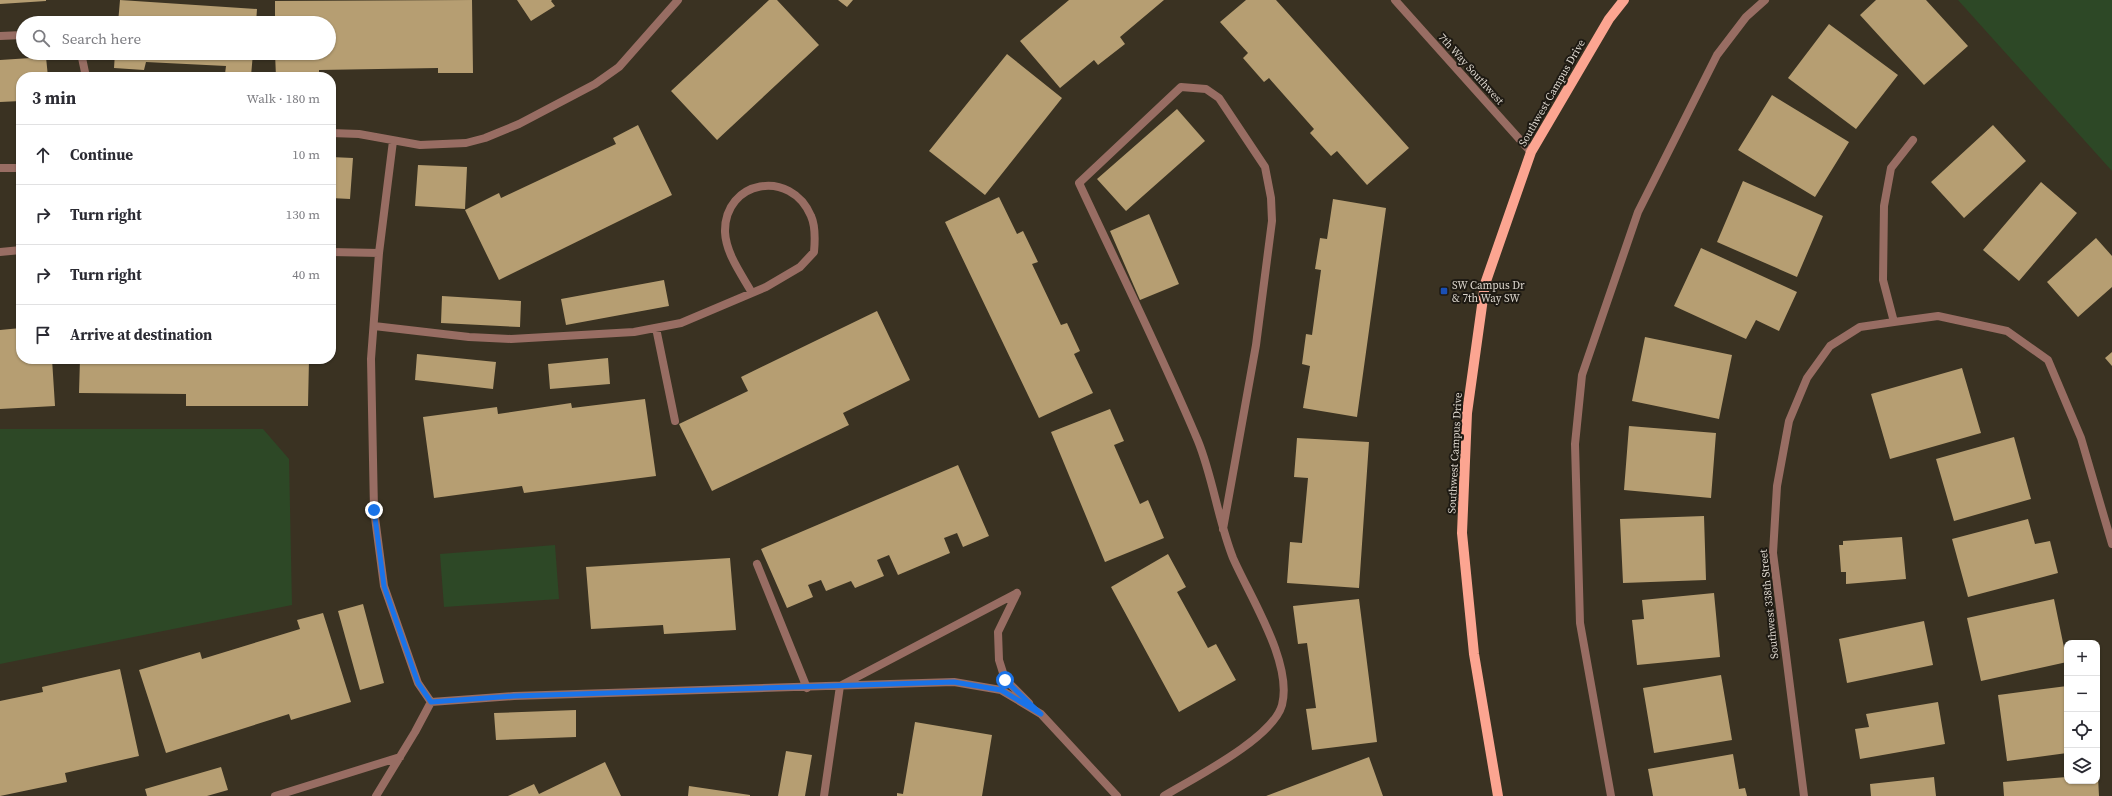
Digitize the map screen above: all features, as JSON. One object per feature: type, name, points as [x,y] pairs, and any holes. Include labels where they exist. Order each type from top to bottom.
[{"type":"main road","name":"Southwest Campus Drive","points":[[1498,796],[1474,654],[1462,533],[1467,413],[1485,284],[1531,152],[1609,19],[1624,0]]},
{"type":"street","points":[[336,133],[359,134],[420,145],[466,143],[485,138],[519,124],[595,84],[618,67],[678,0]]},
{"type":"street","name":"7th Way Southwest","points":[[1395,0],[1531,152]]},
{"type":"street","points":[[1611,796],[1580,623],[1575,444],[1582,375],[1638,212],[1717,54],[1746,17],[1765,0]]},
{"type":"street","points":[[0,36],[16,35]]},
{"type":"street","points":[[82,60],[85,72]]},
{"type":"street","points":[[1164,796],[1256,739],[1270,726],[1281,707],[1284,690],[1281,668],[1275,649],[1234,558],[1223,529],[1199,443],[1079,183],[1180,87],[1206,89],[1219,98],[1265,167],[1271,198],[1272,221],[1256,345],[1223,529]]},
{"type":"street","points":[[1894,322],[1883,280],[1884,206],[1891,168],[1913,140]]},
{"type":"street","points":[[393,141],[379,253],[371,359],[374,510],[384,586],[418,683],[431,702]]},
{"type":"street","points":[[0,168],[16,168]]},
{"type":"street","points":[[374,326],[469,337],[511,338],[620,333],[681,323],[752,293],[800,267],[814,252],[815,233],[812,217],[801,199],[788,190],[773,185],[753,187],[738,198],[728,214],[725,233],[729,250],[752,293]]},
{"type":"street","points":[[0,252],[16,250]]},
{"type":"street","points":[[336,252],[379,253]]},
{"type":"street","name":"Southwest 338th Street","points":[[1804,796],[1773,553],[1777,486],[1789,421],[1806,378],[1830,346],[1860,327],[1938,316],[2007,331],[2048,360],[2081,438],[2112,544]]},
{"type":"street","points":[[656,328],[675,421]]},
{"type":"street","points":[[757,564],[807,688]]},
{"type":"street","points":[[840,686],[1017,593],[998,632],[999,660],[1005,680],[1041,714],[1117,796]]},
{"type":"street","points":[[431,702],[522,696],[807,688],[954,682],[1001,690],[1041,714]]},
{"type":"street","points":[[824,796],[840,686]]},
{"type":"street","points":[[376,796],[416,732],[431,702]]},
{"type":"street","points":[[276,796],[400,757]]},
{"type":"green space","points":[[1958,0],[2112,0],[2112,171]]},
{"type":"green space","points":[[0,429],[263,429],[289,459],[292,605],[0,664]]},
{"type":"green space","points":[[555,545],[559,599],[444,607],[440,554]]},
{"type":"building","points":[[0,0],[46,0],[46,1],[0,4]]},
{"type":"building","points":[[120,0],[257,9],[256,16],[119,16]]},
{"type":"building","points":[[472,0],[473,73],[438,73],[438,68],[276,72],[275,60],[336,60],[336,16],[275,16],[275,1]]},
{"type":"building","points":[[517,0],[552,0],[551,1],[555,6],[531,21]]},
{"type":"building","points":[[769,0],[777,0],[819,45],[717,140],[671,91]]},
{"type":"building","points":[[838,0],[853,0],[847,7]]},
{"type":"building","points":[[1069,0],[1164,0],[1120,37],[1125,44],[1098,65],[1094,60],[1060,88],[1020,41]]},
{"type":"building","points":[[1246,0],[1276,0],[1409,148],[1367,185],[1337,151],[1331,156],[1310,133],[1314,129],[1269,78],[1264,82],[1243,58],[1248,53],[1220,22]]},
{"type":"building","points":[[1876,0],[1926,0],[1968,46],[1924,85],[1860,15]]},
{"type":"building","points":[[1829,24],[1898,75],[1856,129],[1788,78]]},
{"type":"building","points":[[1007,54],[1062,98],[985,195],[929,151]]},
{"type":"building","points":[[0,60],[46,60],[48,72],[16,72],[16,101],[0,102]]},
{"type":"building","points":[[115,60],[252,60],[251,72],[225,72],[226,66],[146,62],[144,70],[114,68]]},
{"type":"building","points":[[1772,95],[1849,142],[1815,197],[1738,150]]},
{"type":"building","points":[[1177,109],[1205,141],[1126,211],[1097,179]]},
{"type":"building","points":[[638,125],[672,195],[499,280],[465,210],[499,193],[501,198],[616,144],[613,138]]},
{"type":"building","points":[[1993,125],[2026,161],[1964,218],[1931,182]]},
{"type":"building","points":[[336,157],[353,158],[350,199],[336,198]]},
{"type":"building","points":[[418,165],[467,167],[465,209],[415,206]]},
{"type":"building","points":[[1743,181],[1823,216],[1797,277],[1717,242]]},
{"type":"building","points":[[2041,182],[2077,213],[2019,281],[1983,250]]},
{"type":"building","points":[[999,197],[1017,234],[1023,231],[1038,262],[1032,264],[1061,325],[1067,323],[1080,351],[1074,354],[1093,393],[1039,418],[945,222]]},
{"type":"building","points":[[1333,199],[1386,208],[1357,417],[1303,408],[1310,366],[1302,364],[1306,334],[1312,335],[1321,270],[1315,269],[1320,238],[1327,239]]},
{"type":"building","points":[[1149,214],[1179,284],[1140,300],[1110,231]]},
{"type":"building","points":[[2096,238],[2112,256],[2112,287],[2078,317],[2047,282]]},
{"type":"building","points":[[1701,248],[1797,292],[1779,331],[1756,320],[1746,339],[1674,306]]},
{"type":"building","points":[[664,280],[669,306],[566,325],[561,299]]},
{"type":"building","points":[[442,296],[521,301],[520,327],[441,323]]},
{"type":"building","points":[[877,311],[910,380],[843,413],[849,425],[712,491],[679,424],[748,391],[741,377]]},
{"type":"building","points":[[16,328],[16,364],[52,364],[55,406],[0,409],[0,330]]},
{"type":"building","points":[[1645,337],[1732,355],[1719,419],[1632,401]]},
{"type":"building","points":[[2112,352],[2112,366],[2105,358]]},
{"type":"building","points":[[417,354],[496,362],[493,389],[415,380]]},
{"type":"building","points":[[608,358],[610,384],[550,389],[548,364]]},
{"type":"building","points":[[80,364],[309,364],[308,406],[186,406],[186,394],[79,393]]},
{"type":"building","points":[[1962,368],[1981,433],[1890,459],[1871,394]]},
{"type":"building","points":[[645,399],[656,476],[524,493],[522,486],[434,498],[423,417],[497,407],[498,414],[571,403],[572,408]]},
{"type":"building","points":[[1110,409],[1124,441],[1114,445],[1140,504],[1148,500],[1164,538],[1105,562],[1051,432]]},
{"type":"building","points":[[1629,426],[1716,433],[1711,498],[1624,490]]},
{"type":"building","points":[[2014,437],[2031,499],[1954,521],[1936,459]]},
{"type":"building","points":[[1297,438],[1369,442],[1359,588],[1287,583],[1290,542],[1302,543],[1308,478],[1294,477]]},
{"type":"building","points":[[958,465],[989,536],[963,547],[957,533],[944,538],[950,553],[898,575],[889,555],[877,560],[884,576],[855,588],[851,581],[826,591],[821,580],[808,585],[813,597],[787,608],[761,549]]},
{"type":"building","points":[[1704,516],[1706,580],[1623,583],[1620,519]]},
{"type":"building","points":[[2028,519],[2035,544],[2050,541],[2058,573],[1968,597],[1952,539]]},
{"type":"building","points":[[1902,537],[1906,579],[1846,584],[1846,572],[1841,572],[1839,545],[1843,545],[1843,541]]},
{"type":"building","points":[[1168,554],[1186,587],[1177,592],[1208,648],[1216,644],[1236,680],[1179,712],[1111,587]]},
{"type":"building","points":[[730,558],[736,630],[664,634],[663,625],[591,629],[586,567]]},
{"type":"building","points":[[1714,593],[1720,657],[1637,665],[1632,620],[1644,619],[1642,600]]},
{"type":"building","points":[[1359,599],[1377,742],[1312,750],[1306,709],[1316,708],[1307,643],[1298,644],[1293,606]]},
{"type":"building","points":[[2054,599],[2064,647],[2064,663],[1981,681],[1967,618]]},
{"type":"building","points":[[363,604],[384,683],[360,690],[338,611]]},
{"type":"building","points":[[323,613],[351,702],[291,720],[289,714],[166,753],[139,670],[200,652],[202,659],[300,629],[297,620]]},
{"type":"building","points":[[1924,621],[1933,665],[1847,683],[1839,639]]},
{"type":"building","points":[[120,669],[139,756],[65,773],[67,782],[0,796],[0,701],[43,692],[42,687]]},
{"type":"building","points":[[1721,675],[1732,740],[1654,753],[1643,688]]},
{"type":"building","points":[[2064,686],[2064,753],[2007,761],[1998,695]]},
{"type":"building","points":[[1938,702],[1945,744],[1860,759],[1855,729],[1869,727],[1866,714]]},
{"type":"building","points":[[576,710],[576,737],[496,740],[494,713]]},
{"type":"building","points":[[915,722],[992,735],[982,796],[897,796],[897,793],[903,794]]},
{"type":"building","points":[[786,751],[812,755],[805,796],[778,796]]},
{"type":"building","points":[[1733,754],[1739,789],[1745,788],[1747,796],[1653,796],[1648,769]]},
{"type":"building","points":[[1369,757],[1383,796],[1266,796]]},
{"type":"building","points":[[605,762],[621,796],[508,796],[534,784],[539,794]]},
{"type":"building","points":[[221,767],[228,790],[207,796],[147,796],[145,789]]},
{"type":"building","points":[[1934,777],[1936,796],[1871,796],[1870,784]]},
{"type":"building","points":[[2064,777],[2064,784],[2098,784],[2099,796],[2004,796],[2003,782]]},
{"type":"building","points":[[689,786],[750,795],[750,796],[688,796]]},
{"type":"place","name":"SW Campus Dr & 7th Way SW","points":[[1444,291]]},
{"type":"route","points":[[374,510],[384,586],[418,683],[431,702],[514,696],[807,688],[954,682],[1001,690],[1041,714],[1005,680]]}]
